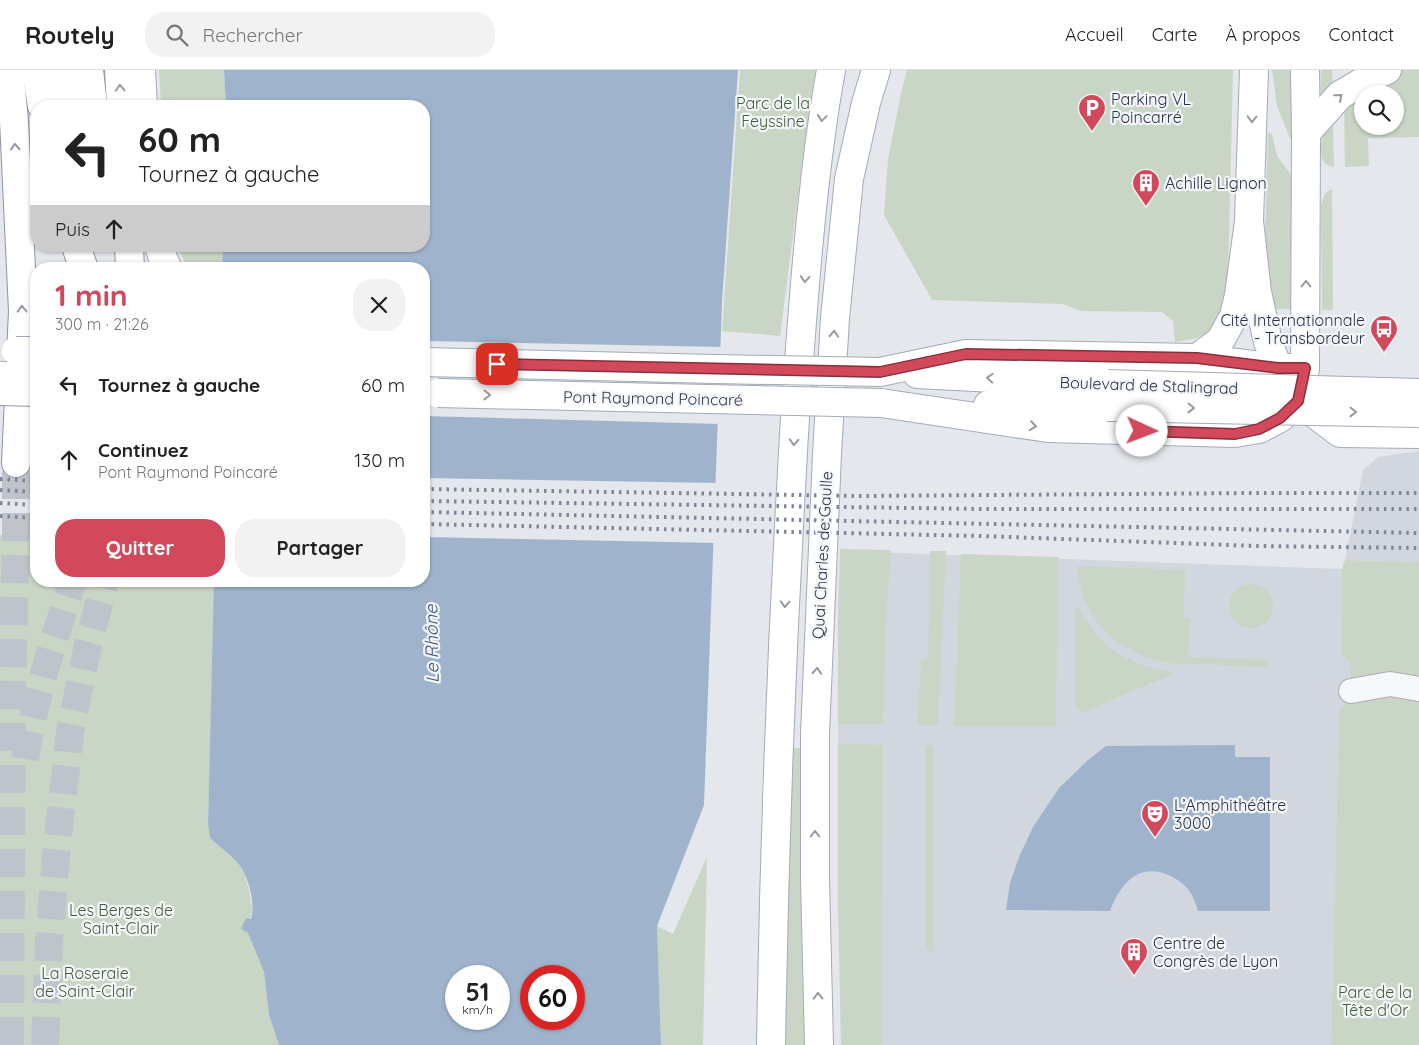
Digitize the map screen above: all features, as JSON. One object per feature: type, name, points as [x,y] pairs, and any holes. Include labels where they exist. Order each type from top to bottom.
[{"type":"main road","points":[[9,70],[14,120],[23,311],[16,463]]},
{"type":"main road","points":[[62,70],[66,100]]},
{"type":"main road","points":[[76,70],[80,100]]},
{"type":"main road","points":[[89,70],[92,100]]},
{"type":"main road","points":[[119,70],[121,100]]},
{"type":"main road","points":[[142,70],[143,100]]},
{"type":"main road","points":[[771,1045],[773,912],[787,557],[797,384],[812,194],[823,111],[831,70]]},
{"type":"main road","name":"Quai Charles de Gaulle","points":[[819,1045],[814,734],[827,454],[835,318],[849,179],[866,103],[876,70]]},
{"type":"main road","points":[[1197,358],[1220,342],[1234,316],[1239,295],[1249,220],[1254,70]]},
{"type":"main road","points":[[881,403],[1048,428],[1235,434],[1259,429],[1280,418],[1298,401],[1305,368],[1306,133],[1304,70]]},
{"type":"main road","points":[[1306,133],[1340,95],[1387,70]]},
{"type":"main road","points":[[1249,220],[1258,292],[1268,342],[1278,368],[1298,401],[1340,433],[1419,434]]},
{"type":"main road","points":[[880,372],[966,354],[1197,358],[1278,368],[1305,368]]},
{"type":"main road","name":"Pont Raymond Poincaré","points":[[430,362],[880,372]]},
{"type":"main road","name":"Boulevard de Stalingrad","points":[[880,372],[1108,384],[1419,393]]},
{"type":"main road","points":[[0,376],[30,376]]},
{"type":"main road","points":[[0,391],[30,392]]},
{"type":"main road","name":"Pont Raymond Poincaré","points":[[430,392],[881,403]]},
{"type":"main road","name":"Boulevard de Stalingrad","points":[[881,403],[1419,413]]},
{"type":"street","points":[[1350,691],[1390,684],[1419,689]]},
{"type":"shaded area","points":[[1419,451],[1419,562],[1345,560],[1363,470],[1379,457]]},
{"type":"shaded area","points":[[843,551],[1342,569],[1341,653],[1351,664],[1351,698],[1339,709],[1331,1045],[842,1045],[838,704]]},
{"type":"green space","points":[[159,70],[224,70],[226,100],[161,100]]},
{"type":"green space","name":"Parc de la Feyssine","points":[[740,70],[816,70],[810,103],[780,336],[722,331]]},
{"type":"green space","points":[[907,70],[1233,70],[1228,277],[1220,314],[1213,327],[1201,336],[1175,342],[1173,321],[1162,312],[1081,311],[1062,304],[932,300],[884,215],[888,159]]},
{"type":"green space","points":[[1272,70],[1291,70],[1292,138],[1290,138],[1277,106]]},
{"type":"green space","points":[[1321,70],[1332,70],[1333,93],[1321,97]]},
{"type":"green space","points":[[1401,70],[1419,70],[1419,137],[1368,138],[1369,166],[1345,167],[1344,101],[1354,95],[1354,135],[1404,135],[1404,85],[1371,85]]},
{"type":"green space","points":[[1332,113],[1334,167],[1327,164],[1321,152],[1323,135]]},
{"type":"green space","points":[[1268,132],[1272,134],[1277,156],[1292,176],[1293,309],[1268,309],[1264,278]]},
{"type":"green space","points":[[1332,189],[1333,310],[1322,310],[1321,206],[1323,198]]},
{"type":"green space","points":[[180,252],[223,252],[222,262],[185,262]]},
{"type":"green space","name":"Les Berges de Saint-Clair","points":[[0,535],[30,537],[30,587],[215,587],[208,825],[210,837],[237,862],[244,873],[252,909],[248,933],[264,972],[269,1015],[279,1045],[0,1045]]},
{"type":"green space","points":[[840,549],[891,550],[886,620],[883,724],[838,724]]},
{"type":"green space","points":[[930,551],[946,551],[938,725],[917,725],[921,663],[922,660],[928,659]]},
{"type":"green space","points":[[961,554],[1058,557],[1056,726],[954,726]]},
{"type":"green space","name":"Parc de la Tête d'Or","points":[[1345,560],[1419,562],[1419,1045],[1331,1045],[1339,709],[1351,698],[1351,664],[1341,653],[1342,569]]},
{"type":"green space","points":[[1077,566],[1185,570],[1184,618],[1190,619],[1188,657],[1269,660],[1269,667],[1174,664],[1131,650],[1116,641],[1093,617],[1085,602]]},
{"type":"green space","points":[[1255,584],[1267,590],[1272,597],[1272,615],[1267,622],[1260,627],[1247,628],[1239,625],[1232,618],[1229,602],[1232,594],[1239,587]]},
{"type":"green space","points":[[1075,608],[1078,608],[1096,634],[1115,651],[1126,658],[1171,673],[1171,675],[1086,712],[1081,712],[1075,704]]},
{"type":"green space","points":[[838,744],[883,745],[881,1045],[841,1045],[838,907]]},
{"type":"green space","points":[[933,745],[934,952],[930,952],[926,945],[925,746]]},
{"type":"green space","points":[[793,748],[801,748],[802,971],[805,1045],[786,1045],[785,977]]},
{"type":"green space","points":[[707,857],[703,1045],[661,1045],[657,926],[673,934]]},
{"type":"water","name":"Le Rhône","points":[[224,70],[738,70],[722,302],[704,805],[657,926],[661,1045],[279,1045],[269,1015],[264,972],[248,933],[241,929],[246,918],[251,919],[252,897],[250,889],[244,873],[236,861],[210,837],[208,825],[214,587],[430,587],[430,262],[222,262],[223,252],[430,252],[430,100],[226,100]]},
{"type":"water","name":"L’Amphithéâtre 3000","points":[[1235,745],[1235,757],[1270,757],[1270,911],[1198,911],[1191,894],[1183,884],[1172,876],[1151,871],[1138,874],[1128,881],[1117,895],[1110,911],[1006,910],[1010,883],[1019,857],[1033,827],[1059,788],[1088,760],[1106,746]]},
{"type":"pier","points":[[430,341],[723,347],[720,424],[430,416]]},
{"type":"pier","points":[[430,478],[718,483],[716,543],[430,537]]},
{"type":"tunnel","points":[[10,1045],[12,686],[16,463]]},
{"type":"tunnel","points":[[25,759],[39,691],[71,587]]},
{"type":"tunnel","points":[[45,1045],[49,941],[57,845],[70,732],[88,645],[103,587]]},
{"type":"railway","points":[[0,479],[30,481]]},
{"type":"railway","points":[[430,489],[860,496],[1419,493]]},
{"type":"railway","points":[[0,490],[30,492]]},
{"type":"railway","points":[[430,501],[981,509],[1419,509]]},
{"type":"railway","points":[[0,503],[30,505]]},
{"type":"railway","points":[[430,512],[1419,533]]},
{"type":"railway","points":[[0,516],[30,518]]},
{"type":"railway","points":[[430,524],[981,536],[1257,546],[1419,548]]},
{"type":"place","name":"Parking VL Poincarré","points":[[1092,132]]},
{"type":"place","name":"Achille Lignon","points":[[1146,207]]},
{"type":"place","name":"Cité Internationnale - Transbordeur","points":[[1384,353]]},
{"type":"place","name":"L’Amphithéâtre 3000","points":[[1155,838]]},
{"type":"place","name":"Centre de Congrès de Lyon","points":[[1134,976]]},
{"type":"route","points":[[497,364],[880,372],[966,354],[1197,358],[1278,368],[1305,368],[1298,401],[1280,418],[1259,429],[1235,434],[1142,431]]},
{"type":"park label","name":"La Roseraie de Saint-Clair","points":[[85,982]]}]
